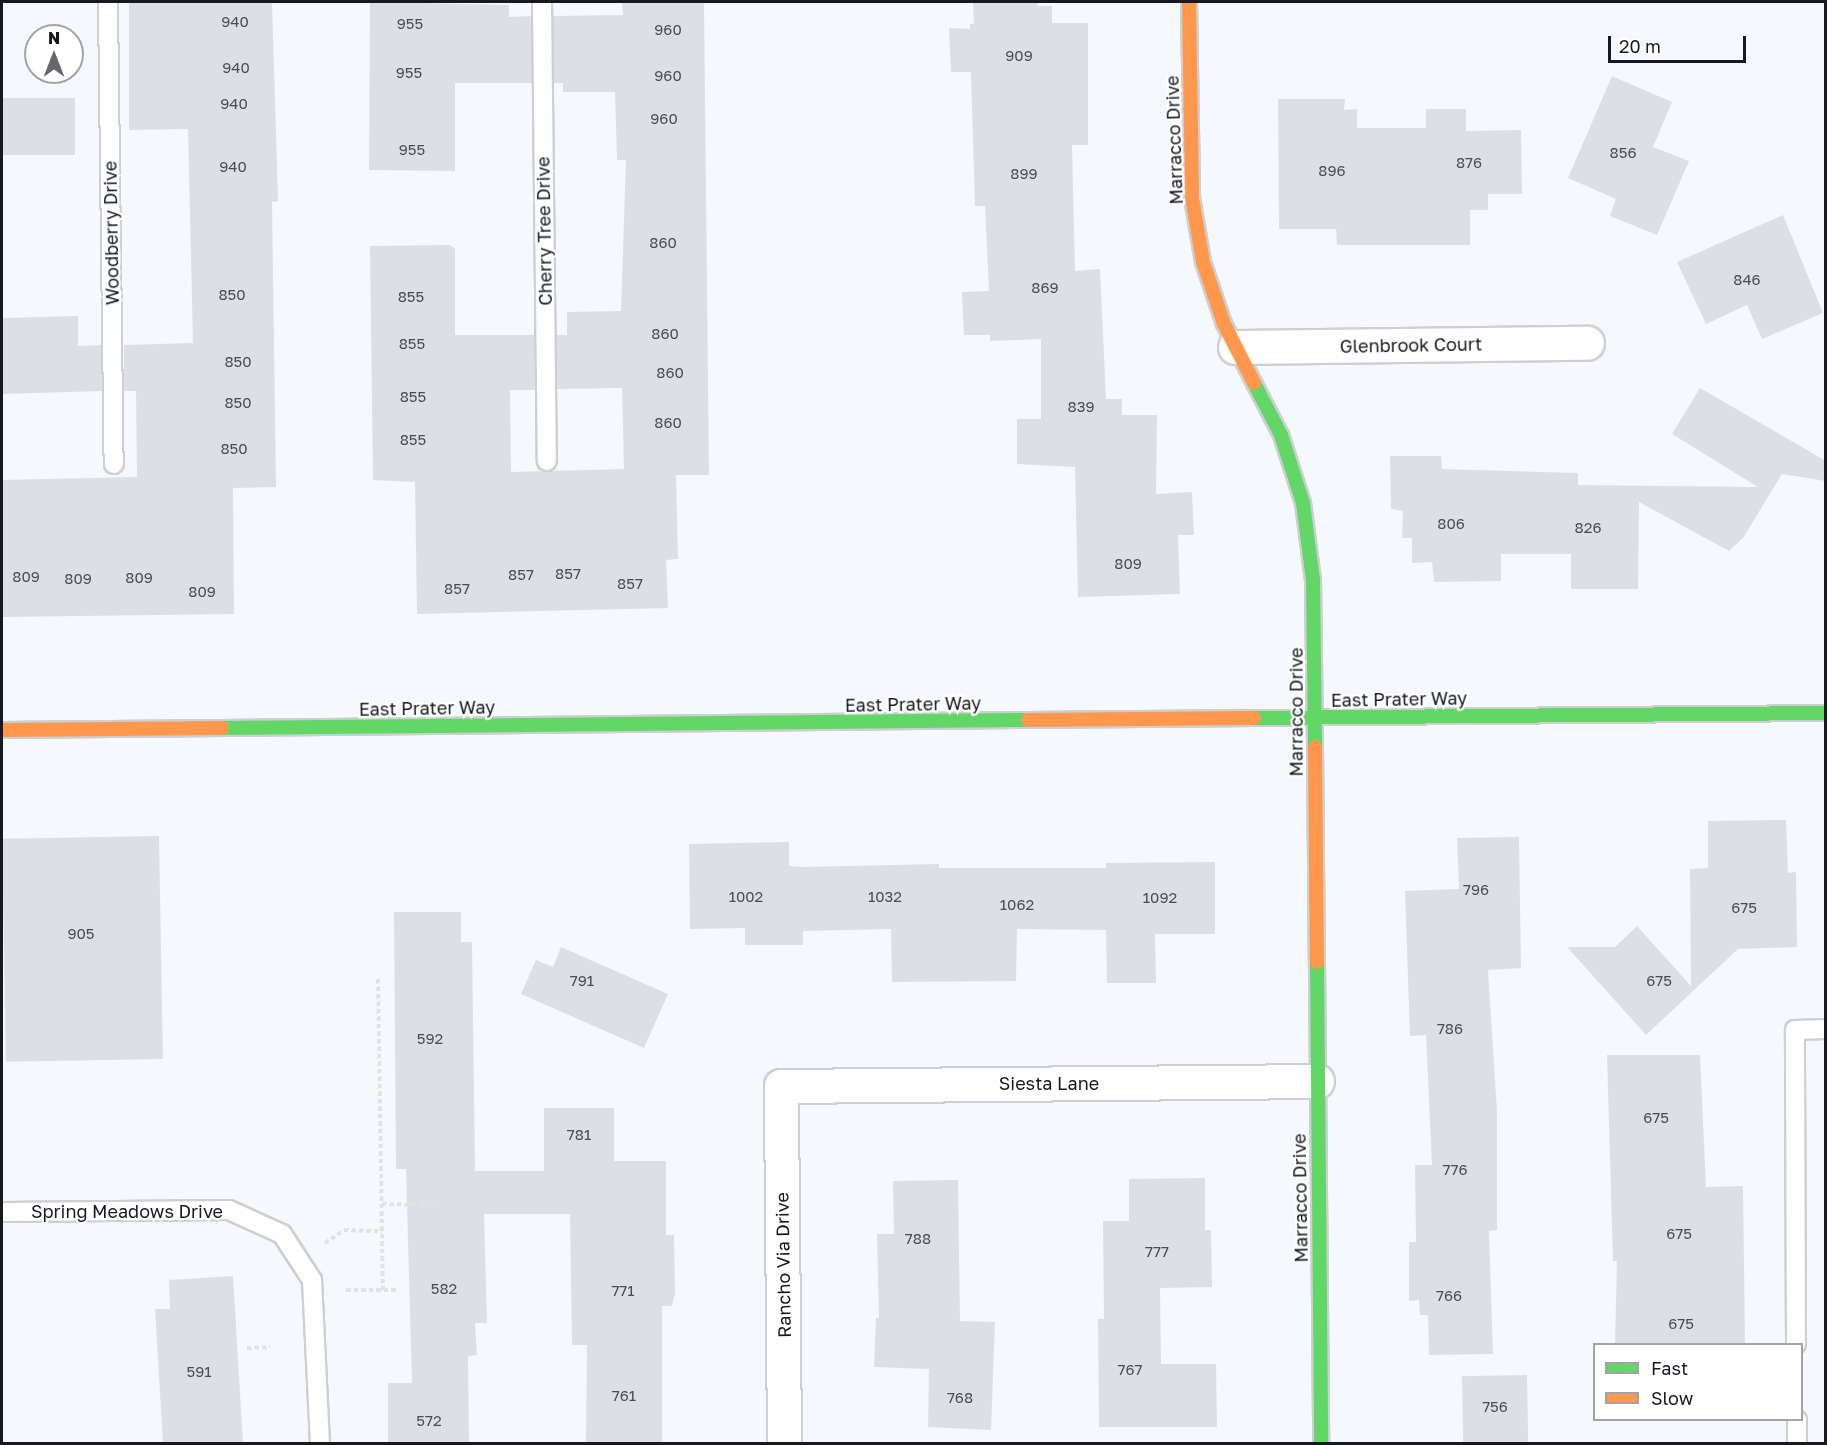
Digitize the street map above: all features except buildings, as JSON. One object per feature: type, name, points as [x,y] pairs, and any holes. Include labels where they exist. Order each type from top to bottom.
[{"type":"main road","name":"Marracco Drive","points":[[1189,2],[1192,198],[1203,262],[1235,347],[1281,435],[1303,503],[1313,580],[1321,1443]]},
{"type":"main road","name":"East Prater Way","points":[[2,730],[1826,713]]},
{"type":"street","name":"Glenbrook Court","points":[[1235,347],[1587,343]]},
{"type":"street","name":"Siesta Lane","points":[[781,1086],[1317,1081]]},
{"type":"street","name":"Rancho Via Drive","points":[[781,1086],[784,1443]]},
{"type":"lane","name":"Woodberry Drive","points":[[108,2],[114,464]]},
{"type":"lane","name":"Cherry Tree Drive","points":[[542,2],[547,461]]},
{"type":"lane","points":[[1796,1343],[1795,1030],[1826,1029]]},
{"type":"lane","name":"Spring Meadows Drive","points":[[2,1212],[229,1210],[282,1234],[312,1280],[320,1443]]},
{"type":"lane","points":[[1797,1421],[1797,1443]]},
{"type":"path","points":[[378,979],[383,1290]]},
{"type":"path","points":[[382,1204],[436,1205]]},
{"type":"path","points":[[322,1245],[344,1230],[382,1231]]},
{"type":"path","points":[[339,1290],[396,1290]]},
{"type":"path","points":[[247,1348],[270,1347]]},
{"type":"traffic: fast","points":[[1254,383],[1281,435],[1303,503],[1313,580],[1315,747]]},
{"type":"traffic: fast","points":[[1254,718],[1826,713]]},
{"type":"traffic: fast","points":[[222,728],[1028,720]]},
{"type":"traffic: fast","points":[[1317,962],[1321,1444]]},
{"type":"traffic: slow","points":[[1189,2],[1192,198],[1203,262],[1224,324],[1254,383]]},
{"type":"traffic: slow","points":[[1028,720],[1254,718]]},
{"type":"traffic: slow","points":[[2,730],[222,728]]},
{"type":"traffic: slow","points":[[1315,747],[1317,962]]}]
